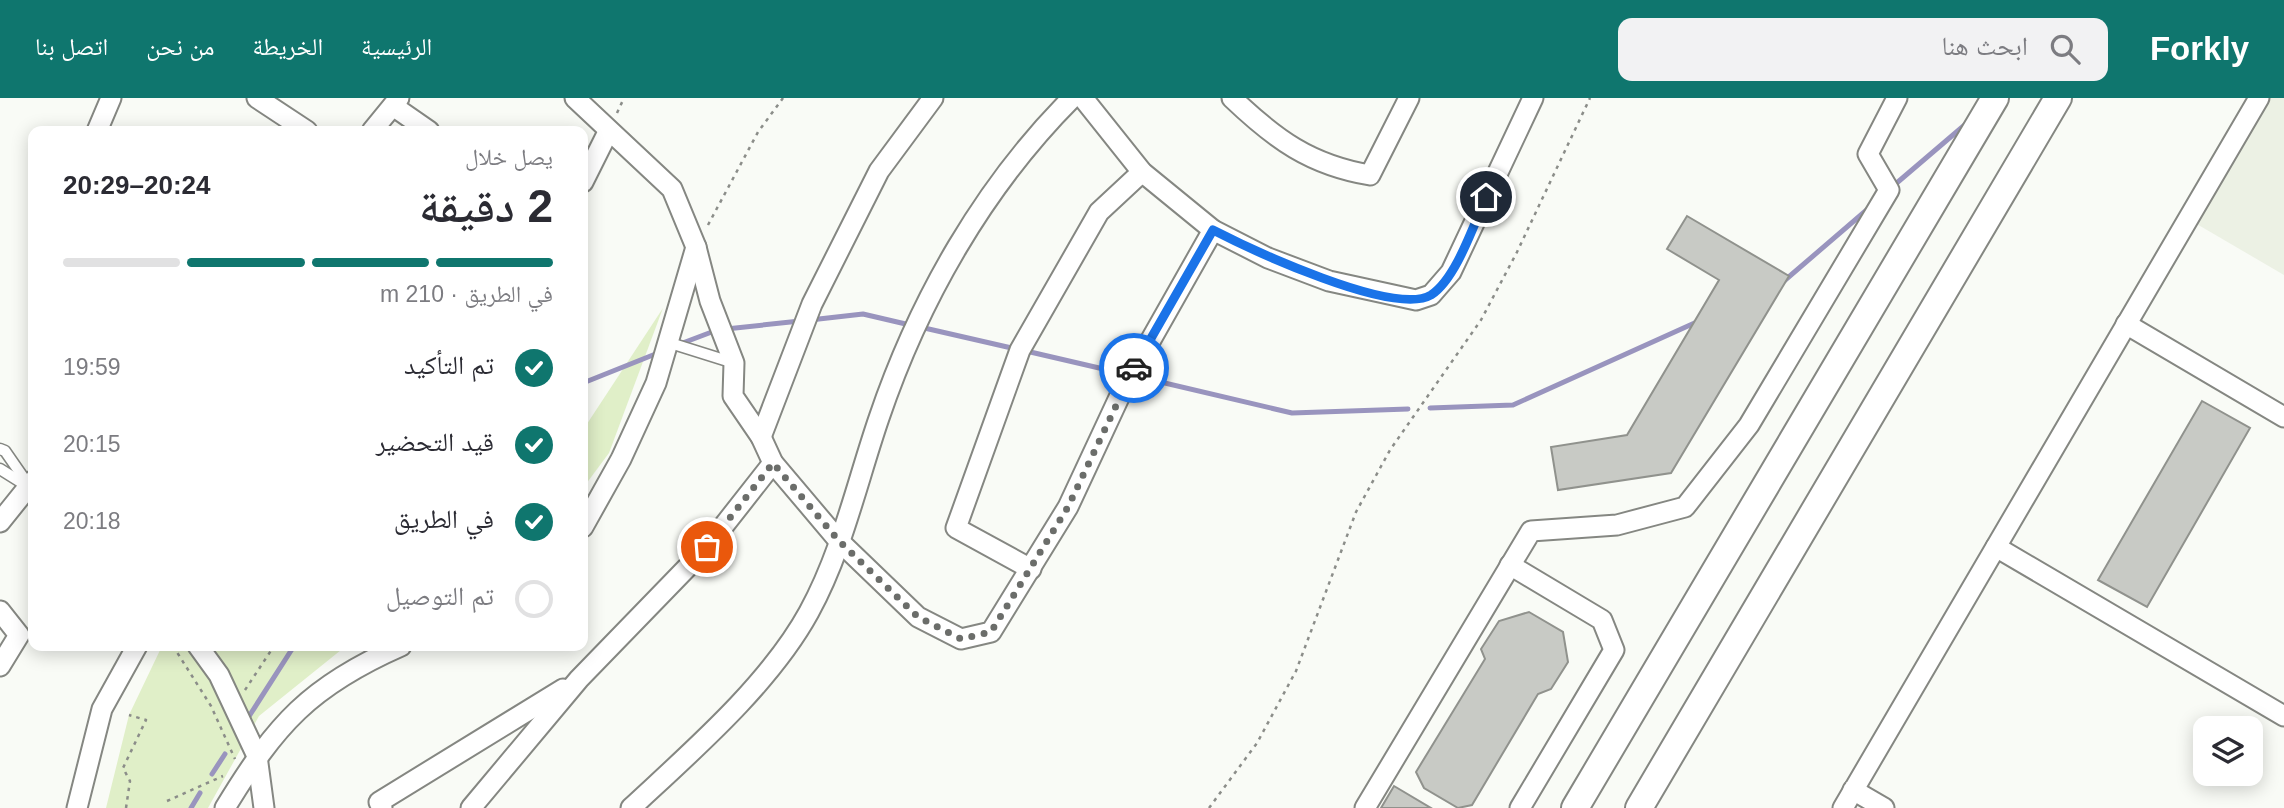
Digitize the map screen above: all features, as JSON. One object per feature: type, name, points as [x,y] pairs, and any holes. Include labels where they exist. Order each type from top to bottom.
[{"type":"main road","points":[[1575,808],[1995,98]]},
{"type":"main road","points":[[1639,808],[2058,98]]},
{"type":"street","points":[[99,126],[111,98]]},
{"type":"street","points":[[257,98],[299,126]]},
{"type":"street","points":[[575,98],[608,132],[672,189],[696,247],[710,301],[734,363],[733,396],[761,437],[773,463],[839,541],[918,617],[961,639],[991,632],[1031,569],[1068,507],[1123,388],[1213,230]]},
{"type":"street","points":[[761,437],[812,304],[879,171],[933,98]]},
{"type":"street","points":[[631,808],[758,683],[808,613],[839,541],[880,415],[927,304],[974,218],[1035,135],[1072,98]]},
{"type":"street","points":[[1083,98],[1142,172],[1213,230],[1268,258],[1329,281],[1416,300],[1431,295],[1451,272],[1533,98]]},
{"type":"street","points":[[1232,98],[1262,127],[1300,153],[1338,170],[1370,175],[1409,98]]},
{"type":"street","points":[[1365,808],[1531,531],[1617,525],[1685,507],[1749,425],[1889,190],[1868,154],[1897,98]]},
{"type":"street","points":[[1843,808],[2259,98]]},
{"type":"street","points":[[376,126],[396,102],[423,126]]},
{"type":"street","points":[[588,172],[608,132]]},
{"type":"street","points":[[1031,569],[956,528],[1020,350],[1099,212],[1142,172]]},
{"type":"street","points":[[588,518],[627,446],[656,383],[696,247]]},
{"type":"street","points":[[2126,324],[2284,417]]},
{"type":"street","points":[[471,808],[579,679],[707,547],[773,463]]},
{"type":"street","points":[[0,522],[28,490]]},
{"type":"street","points":[[1996,547],[2284,716]]},
{"type":"street","points":[[1510,565],[1602,620],[1614,650],[1520,808]]},
{"type":"street","points":[[0,611],[19,635],[0,666]]},
{"type":"street","points":[[77,808],[102,709],[134,651]]},
{"type":"street","points":[[202,651],[219,675],[257,756],[264,808]]},
{"type":"street","points":[[225,808],[257,756],[299,706],[358,665],[390,651]]},
{"type":"street","points":[[382,808],[379,803],[579,679]]},
{"type":"street","points":[[1853,790],[1884,808]]},
{"type":"lane","points":[[667,342],[734,363]]},
{"type":"lane","points":[[0,449],[5,451],[28,481]]},
{"type":"lane","points":[[0,469],[28,484]]},
{"type":"path","points":[[696,247],[758,132],[783,98]]},
{"type":"path","points":[[1209,808],[1257,743],[1296,671],[1356,512],[1391,450],[1481,320],[1517,253],[1590,98]]},
{"type":"path","points":[[176,651],[211,706],[235,759]]},
{"type":"path","points":[[236,713],[245,689],[271,651]]},
{"type":"path","points":[[126,808],[130,782],[123,768],[146,720],[129,715]]},
{"type":"path","points":[[167,801],[227,774]]},
{"type":"shaded area","points":[[2268,98],[2284,98],[2284,275],[2195,223]]},
{"type":"green space","points":[[663,308],[609,453],[588,481],[588,422]]},
{"type":"green space","points":[[160,651],[340,651],[259,716],[208,808],[106,808],[129,715]]},
{"type":"building","points":[[1687,216],[1789,276],[1671,473],[1558,490],[1551,447],[1627,435],[1719,280],[1667,249]]},
{"type":"building","points":[[2202,401],[2250,428],[2147,607],[2098,580]]},
{"type":"building","points":[[1529,612],[1563,632],[1568,662],[1551,689],[1538,694],[1472,805],[1458,808],[1424,788],[1416,772],[1485,659],[1481,649],[1499,621]]},
{"type":"building","points":[[1394,786],[1431,808],[1381,808]]},
{"type":"waterway","points":[[1892,187],[1967,123]]},
{"type":"waterway","points":[[1784,281],[1869,208]]},
{"type":"waterway","points":[[810,320],[863,314],[910,325]]},
{"type":"waterway","points":[[726,329],[800,321]]},
{"type":"waterway","points":[[1430,408],[1513,405],[1699,321]]},
{"type":"waterway","points":[[920,327],[1016,349]]},
{"type":"waterway","points":[[680,344],[717,330]]},
{"type":"waterway","points":[[1026,351],[1125,374]]},
{"type":"waterway","points":[[588,381],[658,353]]},
{"type":"waterway","points":[[1135,376],[1292,413],[1408,409]]},
{"type":"waterway","points":[[246,721],[291,651]]},
{"type":"waterway","points":[[212,774],[225,754]]},
{"type":"waterway","points":[[191,808],[200,793]]},
{"type":"way so far","points":[[707,547],[773,463],[839,541],[918,617],[961,639],[991,632],[1068,507],[1134,368]]},
{"type":"route","points":[[1134,368],[1213,230],[1268,258],[1329,281],[1416,300],[1431,295],[1451,272],[1486,197]]}]
